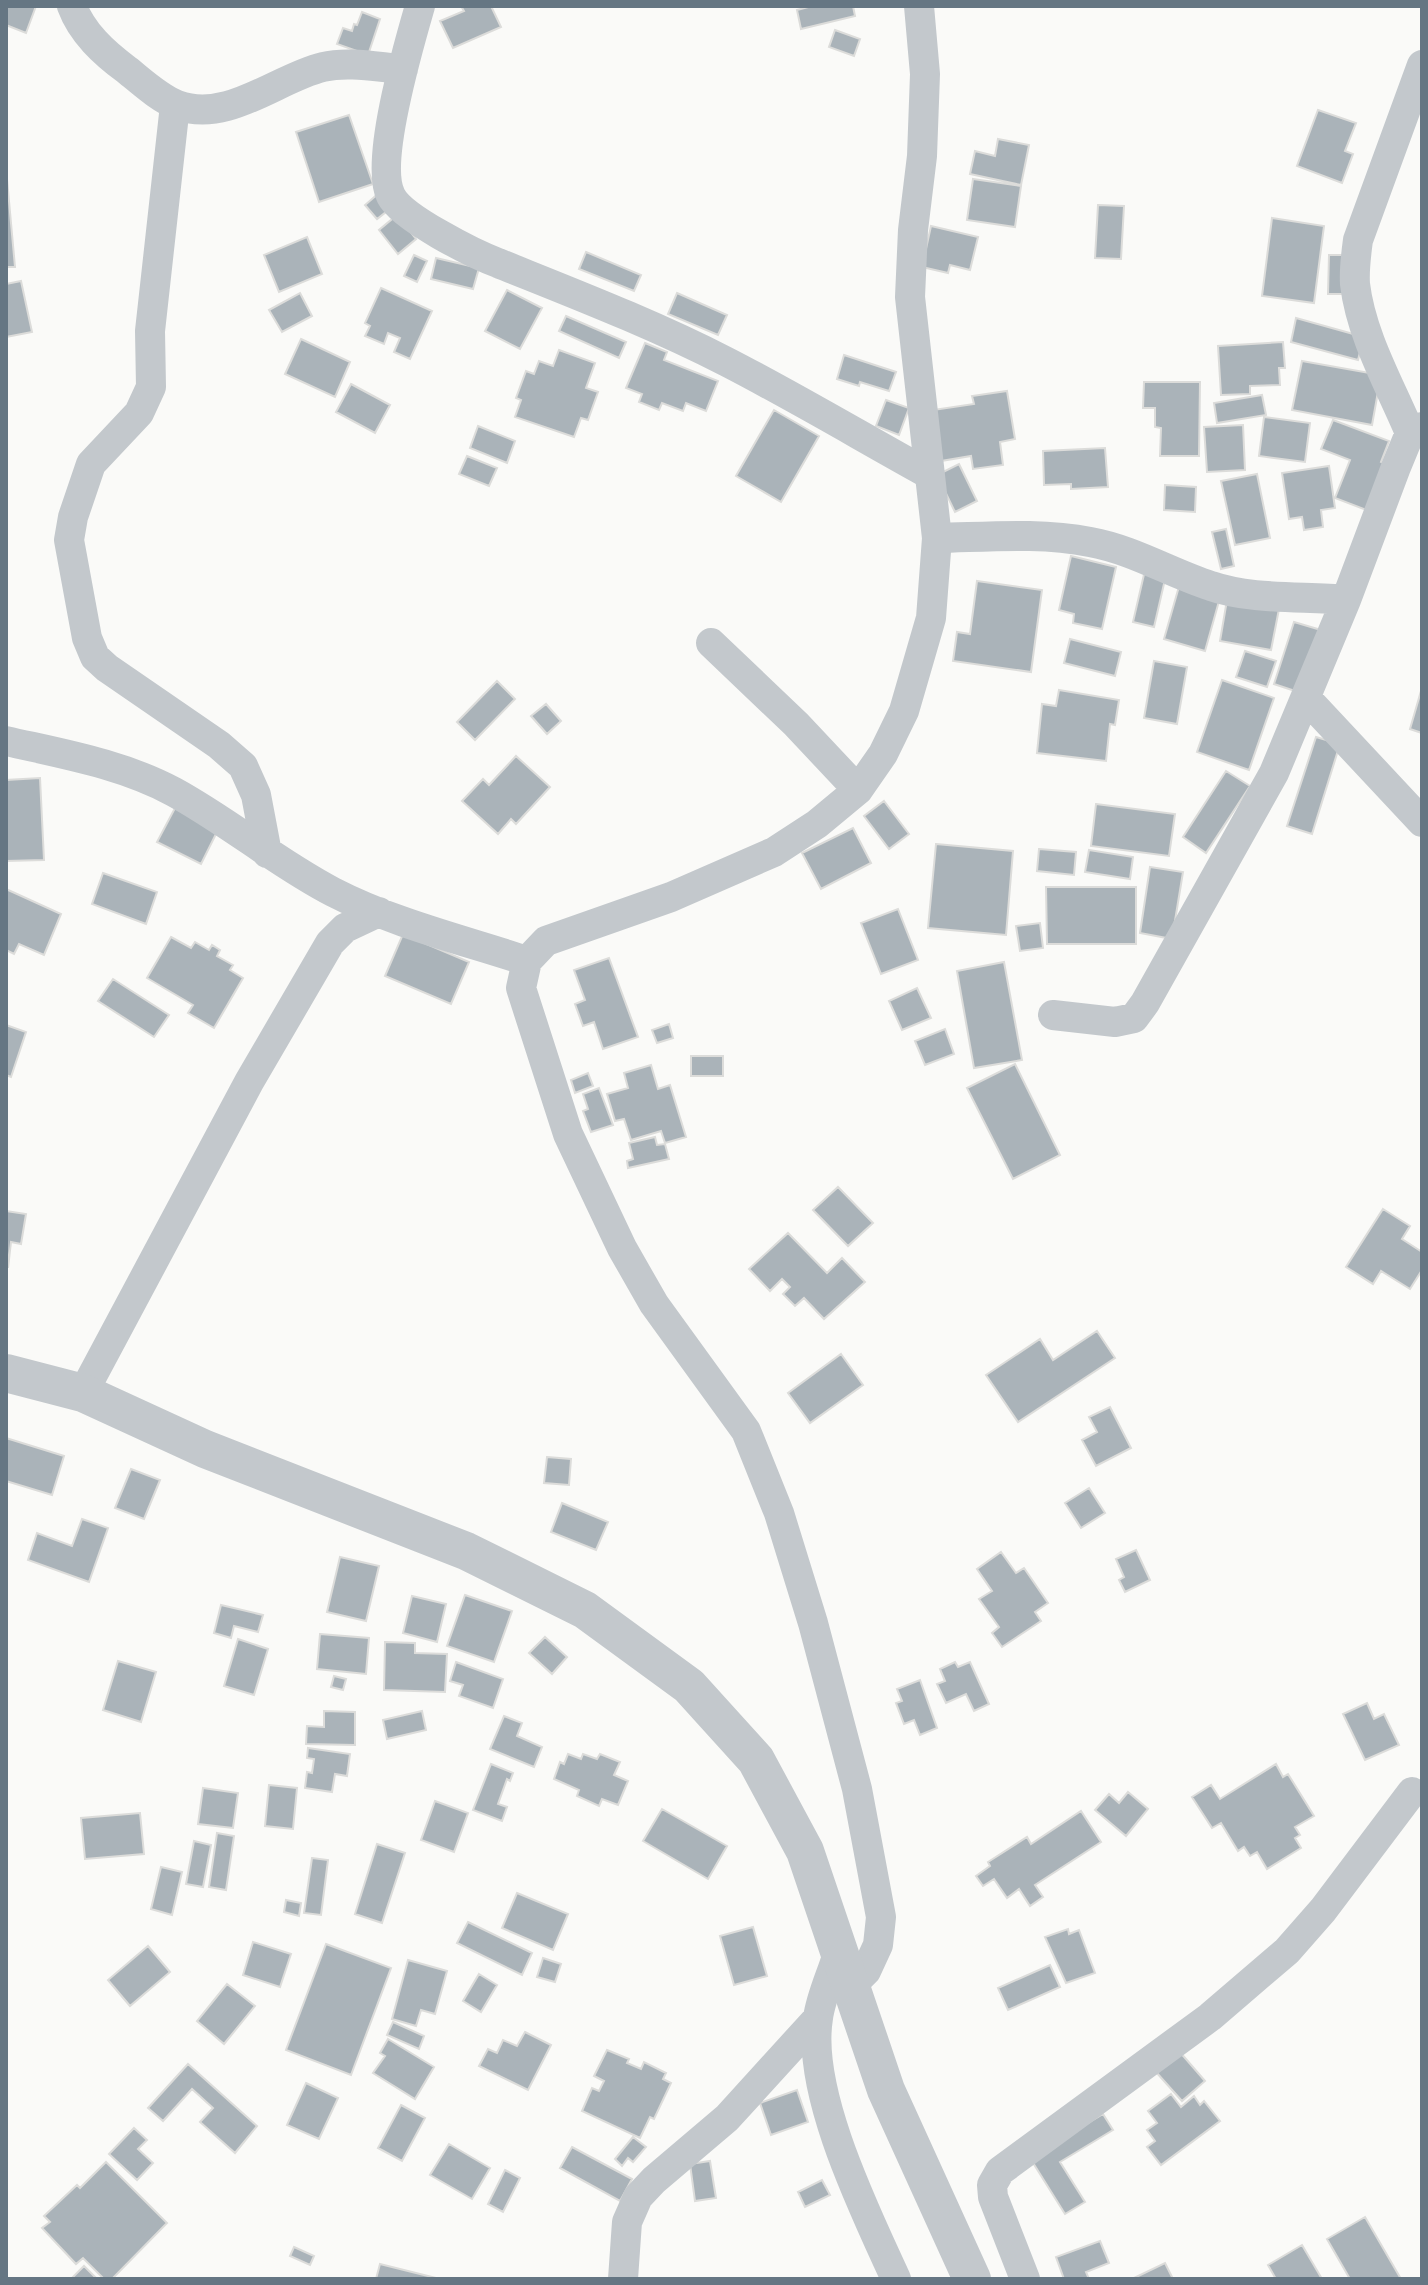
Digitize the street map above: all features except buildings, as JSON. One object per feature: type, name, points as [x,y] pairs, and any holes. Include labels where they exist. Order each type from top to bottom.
[{"type":"street","points":[[72,6],[78,23],[115,62],[175,105],[194,109],[238,104],[323,67],[349,64],[403,69]]},
{"type":"street","points":[[420,6],[403,69],[385,175],[391,197],[408,214],[474,253],[630,317],[727,362],[929,474]]},
{"type":"street","points":[[845,1970],[866,1971],[878,1945],[881,1917],[857,1789],[813,1623],[779,1513],[746,1431],[654,1304],[622,1248],[568,1134],[521,988],[527,961],[546,941],[671,897],[774,852],[817,824],[858,790],[883,754],[904,711],[931,618],[937,538],[910,297],[925,88],[919,6]]},
{"type":"street","points":[[1053,1015],[1115,1022],[1134,1018],[1153,990],[1274,773],[1416,430],[1366,328],[1355,287],[1355,265],[1358,240],[1422,65]]},
{"type":"street","points":[[175,105],[150,331],[151,387],[139,413],[91,464],[73,517],[69,540],[87,638],[95,657],[219,745],[243,766],[256,795],[267,853]]},
{"type":"street","points":[[937,538],[1034,536],[1090,542],[1145,557],[1212,587],[1243,593],[1346,600]]},
{"type":"street","points":[[711,643],[796,724],[858,790]]},
{"type":"street","points":[[1306,698],[1422,822]]},
{"type":"street","points":[[6,741],[137,775],[210,813],[267,853],[334,893],[379,912],[527,961]]},
{"type":"street","points":[[83,1393],[249,1082],[330,943],[345,928],[379,912]]},
{"type":"street","points":[[6,1373],[83,1393],[205,1449],[466,1551],[585,1610],[689,1686],[756,1760],[805,1851],[886,2090],[972,2279]]},
{"type":"street","points":[[1025,2279],[993,2197],[992,2185],[1000,2171],[1210,2017],[1287,1951],[1323,1910],[1412,1792]]},
{"type":"street","points":[[623,2279],[627,2222],[638,2197],[727,2118],[818,2018],[845,1970]]},
{"type":"street","points":[[818,2018],[818,2067],[824,2098],[862,2204],[896,2279]]}]
